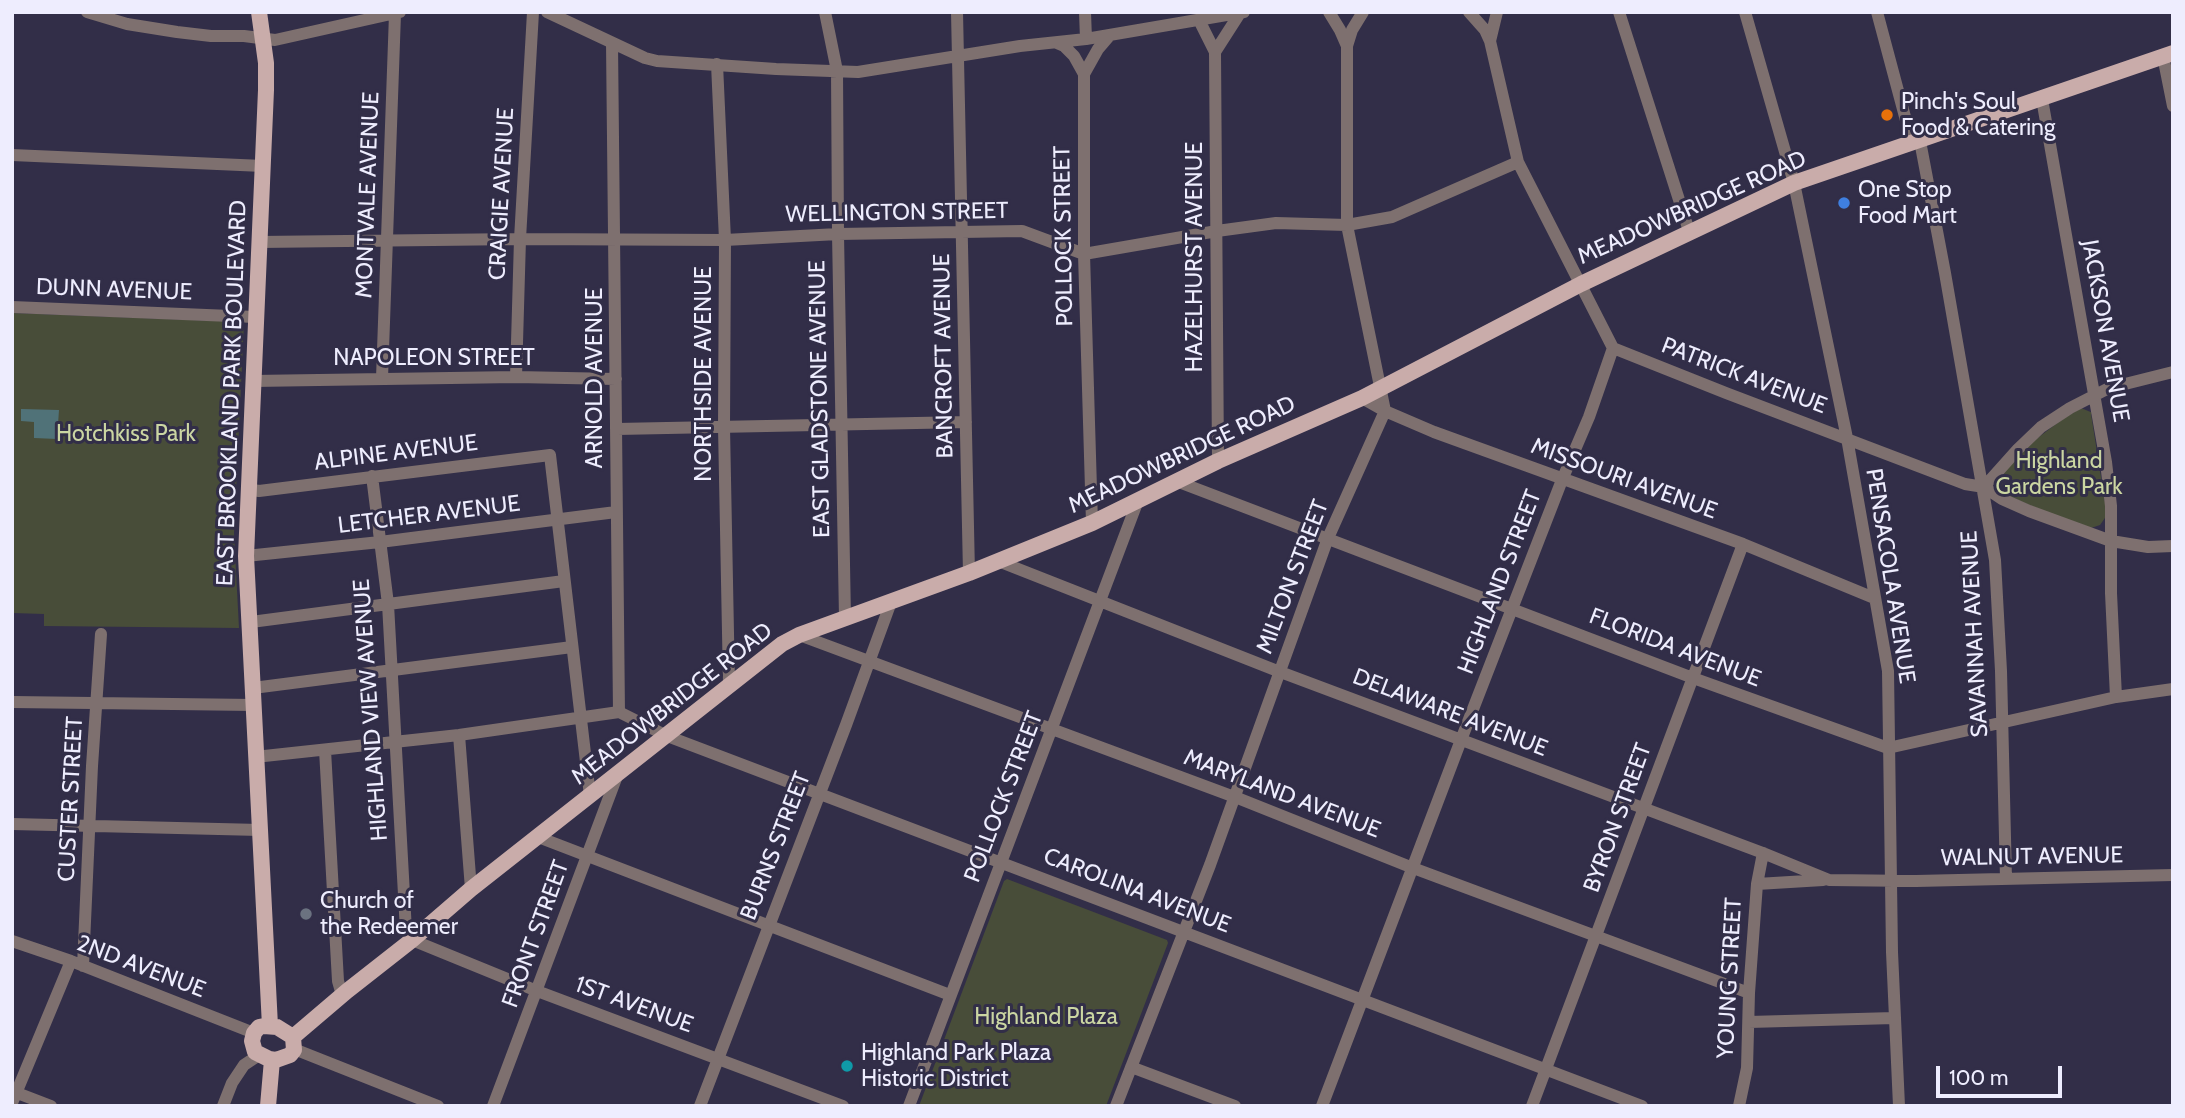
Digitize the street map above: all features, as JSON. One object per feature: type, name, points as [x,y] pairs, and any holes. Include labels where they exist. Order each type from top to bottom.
[{"type":"main road","name":"EAST BROOKLAND PARK BOULEVARD","points":[[259,12],[266,73],[246,556],[270,1026]]},
{"type":"main road","name":"MEADOWBRIDGE ROAD","points":[[294,1043],[342,995],[471,889],[617,776],[729,684],[782,644],[799,635],[969,573],[1137,503],[1175,481],[1362,398],[1581,284],[1794,184],[2168,54]]},
{"type":"main road","points":[[270,1026],[284,1030],[294,1043],[290,1055],[284,1059],[266,1057],[253,1047],[254,1033],[259,1027],[270,1026]]},
{"type":"main road","points":[[266,1057],[268,1106]]},
{"type":"street","points":[[88,12],[127,24],[177,32],[284,39],[398,13]]},
{"type":"street","name":"CRAIGIE AVENUE","points":[[516,377],[520,239],[533,12]]},
{"type":"street","points":[[547,12],[657,61],[837,71],[870,70],[1111,35],[1207,16],[1242,13]]},
{"type":"street","name":"EAST GLADSTONE AVENUE","points":[[825,12],[837,71],[845,618]]},
{"type":"street","name":"BANCROFT AVENUE","points":[[957,12],[969,573]]},
{"type":"street","points":[[1085,12],[1086,39]]},
{"type":"street","points":[[1329,12],[1347,46]]},
{"type":"street","points":[[1363,12],[1352,30],[1347,46],[1347,225],[1385,411]]},
{"type":"street","points":[[1469,12],[1485,30],[1490,41],[1518,162],[1613,348]]},
{"type":"street","points":[[1490,41],[1497,12]]},
{"type":"street","points":[[1619,12],[1689,232]]},
{"type":"street","name":"PENSACOLA AVENUE","points":[[1745,12],[1794,184],[1847,438],[1888,671],[1894,1018],[1899,1106]]},
{"type":"street","name":"SAVANNAH AVENUE","points":[[1877,12],[1916,142],[1984,486],[1998,600],[2007,879]]},
{"type":"street","name":"MONTVALE AVENUE","points":[[382,378],[398,13]]},
{"type":"street","points":[[1215,52],[1242,13]]},
{"type":"street","name":"HAZELHURST AVENUE","points":[[1207,16],[1215,52],[1218,461]]},
{"type":"street","points":[[1084,74],[1098,49],[1111,35]]},
{"type":"street","name":"ARNOLD AVENUE","points":[[612,43],[619,712]]},
{"type":"street","points":[[1057,43],[1074,56],[1084,74]]},
{"type":"street","points":[[2168,54],[2173,106]]},
{"type":"street","name":"NORTHSIDE AVENUE","points":[[717,64],[725,240],[724,427],[729,684]]},
{"type":"street","name":"POLLOCK STREET","points":[[1084,74],[1084,254],[1092,523]]},
{"type":"street","name":"JACKSON AVENUE","points":[[2042,99],[2106,462],[2110,506],[2116,697]]},
{"type":"street","points":[[12,155],[263,166]]},
{"type":"street","points":[[1084,254],[1276,223],[1347,225],[1392,217],[1518,162]]},
{"type":"street","name":"WELLINGTON STREET","points":[[259,242],[725,240],[838,234],[1022,231],[1084,254]]},
{"type":"street","name":"DUNN AVENUE","points":[[12,307],[255,317]]},
{"type":"street","name":"PATRICK AVENUE","points":[[1613,348],[1965,484],[1984,486],[2002,499],[2020,507],[2110,541],[2148,547],[2173,546]]},
{"type":"street","name":"HIGHLAND STREET","points":[[1322,1106],[1461,740],[1589,417],[1613,348]]},
{"type":"street","points":[[1984,486],[2042,427],[2070,408],[2128,382],[2173,372]]},
{"type":"street","name":"NAPOLEON STREET","points":[[253,381],[516,377],[616,379]]},
{"type":"street","name":"MISSOURI AVENUE","points":[[1362,398],[1385,411],[1562,480],[1743,544],[1874,598]]},
{"type":"street","name":"MILTON STREET","points":[[1116,1106],[1234,797],[1328,538],[1385,411]]},
{"type":"street","points":[[617,429],[966,422]]},
{"type":"street","name":"ALPINE AVENUE","points":[[247,489],[259,491],[550,455],[558,520]]},
{"type":"street","name":"HIGHLAND VIEW AVENUE","points":[[372,476],[388,604],[406,931],[412,940]]},
{"type":"street","name":"FLORIDA AVENUE","points":[[1175,481],[1693,678],[1888,748]]},
{"type":"street","name":"POLLOCK STREET","points":[[909,1106],[1137,503]]},
{"type":"street","name":"LETCHER AVENUE","points":[[246,556],[616,512]]},
{"type":"street","points":[[558,520],[572,648],[583,717],[590,796]]},
{"type":"street","name":"BYRON STREET","points":[[1532,1106],[1743,544]]},
{"type":"street","name":"DELAWARE AVENUE","points":[[998,561],[1829,880],[1892,881]]},
{"type":"street","points":[[251,622],[564,581]]},
{"type":"street","name":"BURNS STREET","points":[[700,1106],[891,602]]},
{"type":"street","name":"CUSTER STREET","points":[[14,1096],[77,964],[90,825],[101,634]]},
{"type":"street","name":"MARYLAND AVENUE","points":[[799,635],[1749,993]]},
{"type":"street","points":[[253,688],[572,648]]},
{"type":"street","points":[[1888,748],[2116,697],[2173,689]]},
{"type":"street","points":[[12,702],[254,705]]},
{"type":"street","points":[[255,757],[459,735],[619,712]]},
{"type":"street","name":"CAROLINA AVENUE","points":[[619,712],[667,736],[1642,1106]]},
{"type":"street","points":[[459,735],[471,889]]},
{"type":"street","points":[[325,750],[338,981],[342,995]]},
{"type":"street","name":"FRONT STREET","points":[[493,1106],[617,776]]},
{"type":"street","points":[[12,824],[260,830]]},
{"type":"street","points":[[538,837],[950,995]]},
{"type":"street","name":"YOUNG STREET","points":[[1739,1106],[1746,1068],[1757,884],[1763,853]]},
{"type":"street","name":"WALNUT AVENUE","points":[[1892,881],[2173,875]]},
{"type":"street","points":[[1757,884],[1829,880]]},
{"type":"street","name":"1ST AVENUE","points":[[412,940],[537,991],[843,1106]]},
{"type":"street","name":"2ND AVENUE","points":[[12,941],[254,1033]]},
{"type":"street","points":[[1749,1022],[1894,1018]]},
{"type":"street","points":[[294,1043],[438,1106]]},
{"type":"street","points":[[223,1106],[232,1083],[244,1065],[266,1057]]},
{"type":"street","points":[[1130,1067],[1235,1106]]},
{"type":"street","points":[[14,1096],[51,1106]]},
{"type":"green space","name":"Hotchkiss Park","points":[[12,313],[244,322],[234,533],[239,628],[44,626],[44,614],[12,613]]},
{"type":"green space","name":"Highland Gardens Park","points":[[2081,408],[2093,413],[2091,414],[2107,515],[2100,525],[2091,528],[2002,493],[1999,486],[2006,469],[2031,443]]},
{"type":"green space","name":"Highland Plaza","points":[[1007,879],[1167,940],[1106,1106],[919,1106]]},
{"type":"shaded area","points":[[21,409],[59,410],[57,439],[34,438],[34,422],[21,421]]},
{"type":"place","name":"Pinch's Soul Food & Catering","points":[[1887,115]]},
{"type":"place","name":"One Stop Food Mart","points":[[1844,203]]},
{"type":"place","name":"Church of the Redeemer","points":[[306,914]]},
{"type":"place","name":"Highland Park Plaza Historic District","points":[[847,1066]]}]
